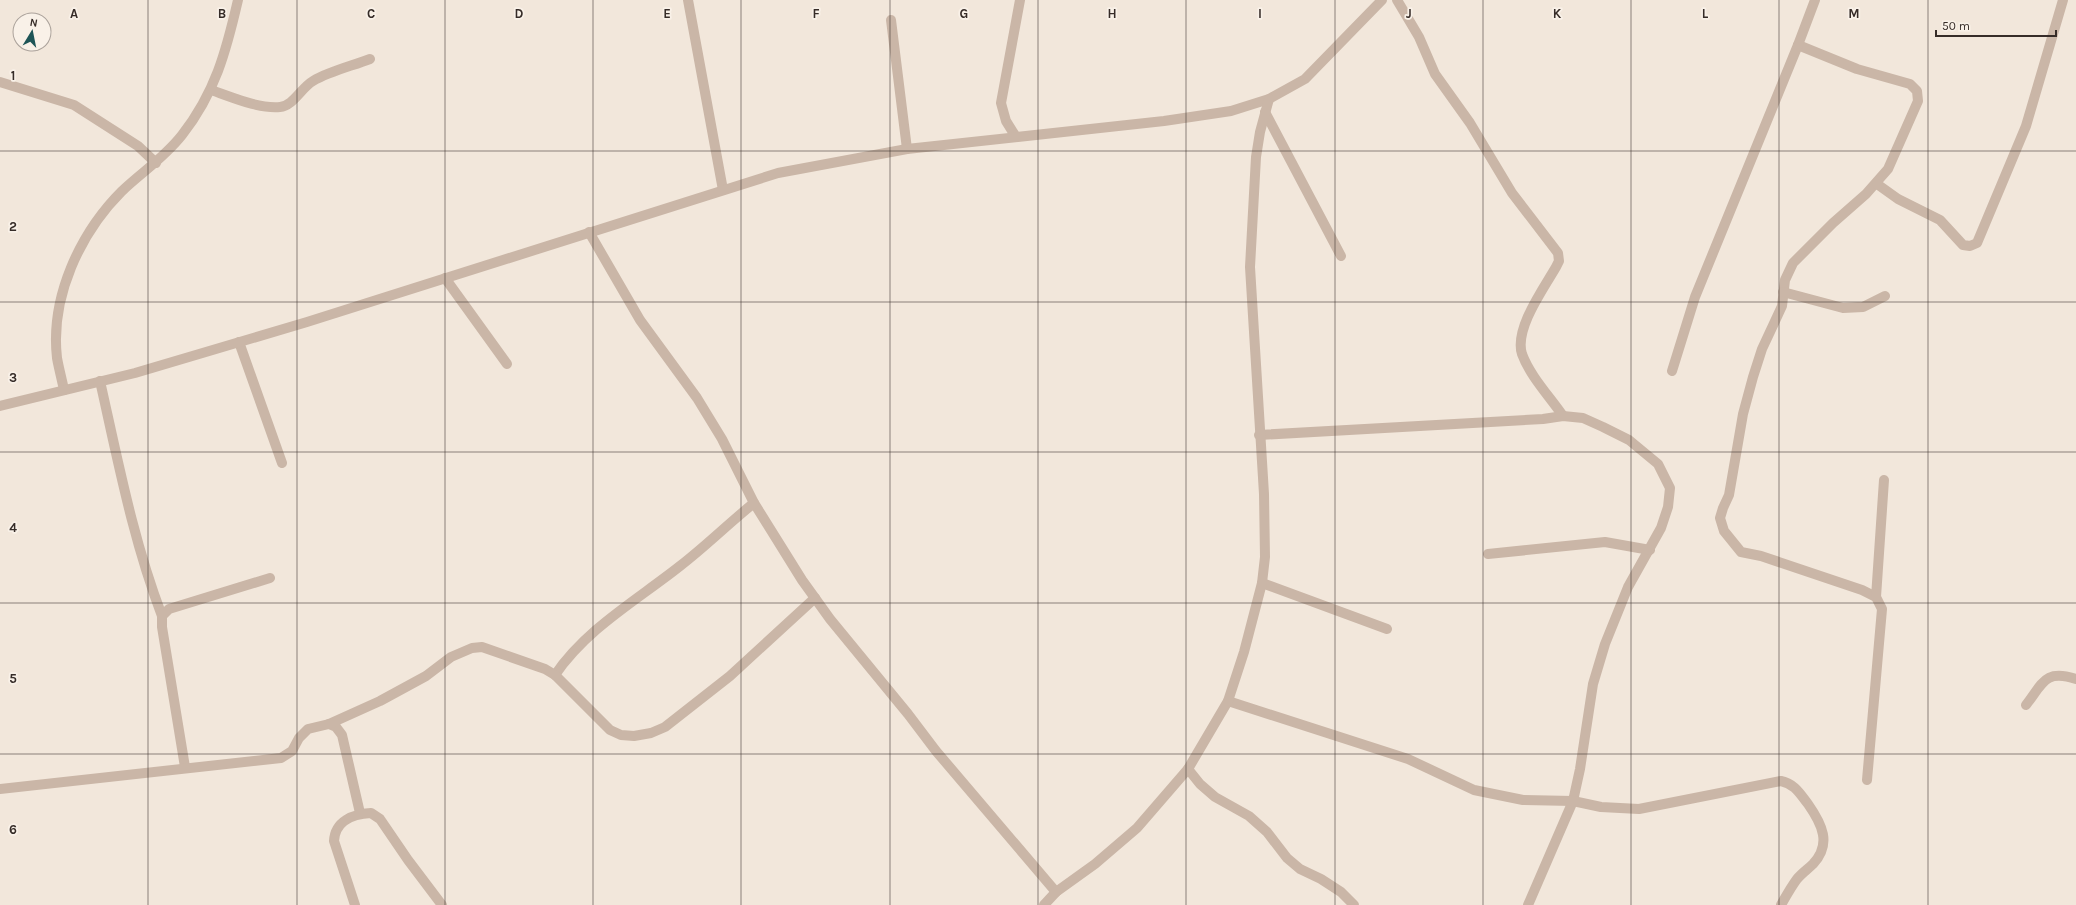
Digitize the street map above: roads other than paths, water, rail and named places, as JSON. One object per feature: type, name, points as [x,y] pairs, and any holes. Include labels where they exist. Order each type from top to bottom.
[{"type":"street","points":[[64,390],[57,357],[58,319],[65,283],[83,240],[105,210],[122,191],[156,163],[182,135],[212,90],[228,42],[238,0]]},
{"type":"street","points":[[688,0],[723,190]]},
{"type":"street","points":[[1016,137],[1006,121],[1001,103],[1020,0]]},
{"type":"street","points":[[0,406],[100,381],[239,342],[778,173],[907,149],[1179,119],[1231,111],[1269,99],[1305,79],[1382,0]]},
{"type":"street","points":[[1397,0],[1419,37],[1436,74],[1470,123],[1512,193],[1558,253],[1559,260],[1556,267],[1530,311],[1522,338],[1522,353],[1530,369],[1563,416]]},
{"type":"street","points":[[1672,371],[1695,297],[1798,45],[1814,0]]},
{"type":"street","points":[[1877,184],[1898,199],[1940,220],[1963,244],[1970,246],[1977,243],[2026,126],[2063,0]]},
{"type":"street","points":[[891,20],[907,149]]},
{"type":"street","points":[[1798,45],[1857,69],[1910,84],[1917,92],[1918,101],[1888,169],[1877,184],[1793,263],[1785,280],[1782,306],[1762,349],[1743,414],[1729,496],[1720,518],[1724,531],[1741,552],[1761,556],[1876,597]]},
{"type":"street","points":[[212,90],[268,107],[282,107],[289,103],[313,81],[370,59]]},
{"type":"street","points":[[0,82],[74,105],[138,146],[156,163]]},
{"type":"street","points":[[1044,905],[1056,892],[1095,864],[1137,828],[1188,769],[1228,701],[1244,652],[1262,583],[1265,549],[1264,494],[1259,435],[1250,267],[1256,157],[1269,99]]},
{"type":"street","points":[[1265,112],[1341,256]]},
{"type":"street","points":[[589,232],[640,320],[697,398],[722,439],[754,503],[814,598],[936,751],[1056,892]]},
{"type":"street","points":[[445,278],[507,364]]},
{"type":"street","points":[[1783,292],[1843,308],[1863,307],[1885,296]]},
{"type":"street","points":[[239,342],[282,463]]},
{"type":"street","points":[[100,381],[134,530],[146,573],[162,616],[162,627],[185,767]]},
{"type":"street","points":[[1259,435],[1543,419],[1563,416],[1583,418],[1629,440],[1658,464],[1670,488],[1668,507],[1650,550],[1628,587],[1603,650],[1593,684],[1580,770],[1573,801],[1528,905]]},
{"type":"street","points":[[1867,780],[1882,609],[1876,597],[1884,480]]},
{"type":"street","points":[[555,675],[564,662],[611,618],[681,565],[754,503]]},
{"type":"street","points":[[1488,554],[1605,542],[1650,550]]},
{"type":"street","points":[[162,616],[169,609],[270,578]]},
{"type":"street","points":[[1262,583],[1387,629]]},
{"type":"street","points":[[0,788],[185,767],[281,758],[292,751],[299,738],[308,729],[329,724],[380,701],[426,676],[451,657],[472,648],[482,647],[545,669],[555,675],[610,730],[621,735],[651,733],[665,727],[730,676],[814,598]]},
{"type":"street","points":[[2026,705],[2043,682],[2054,675],[2064,675],[2076,679]]},
{"type":"street","points":[[1228,701],[1408,759],[1474,790],[1523,800],[1573,801],[1601,807],[1639,809],[1781,781],[1788,782],[1794,786],[1811,809],[1824,835],[1824,845],[1821,855],[1797,879],[1781,905]]},
{"type":"street","points":[[329,724],[336,727],[342,735],[360,814]]},
{"type":"street","points":[[1188,769],[1200,784],[1215,797],[1249,816],[1268,832],[1287,858],[1300,869],[1321,879],[1341,892],[1354,905]]},
{"type":"street","points":[[355,905],[334,841],[335,833],[339,825],[360,814],[371,813],[380,819],[408,860],[442,905]]}]
